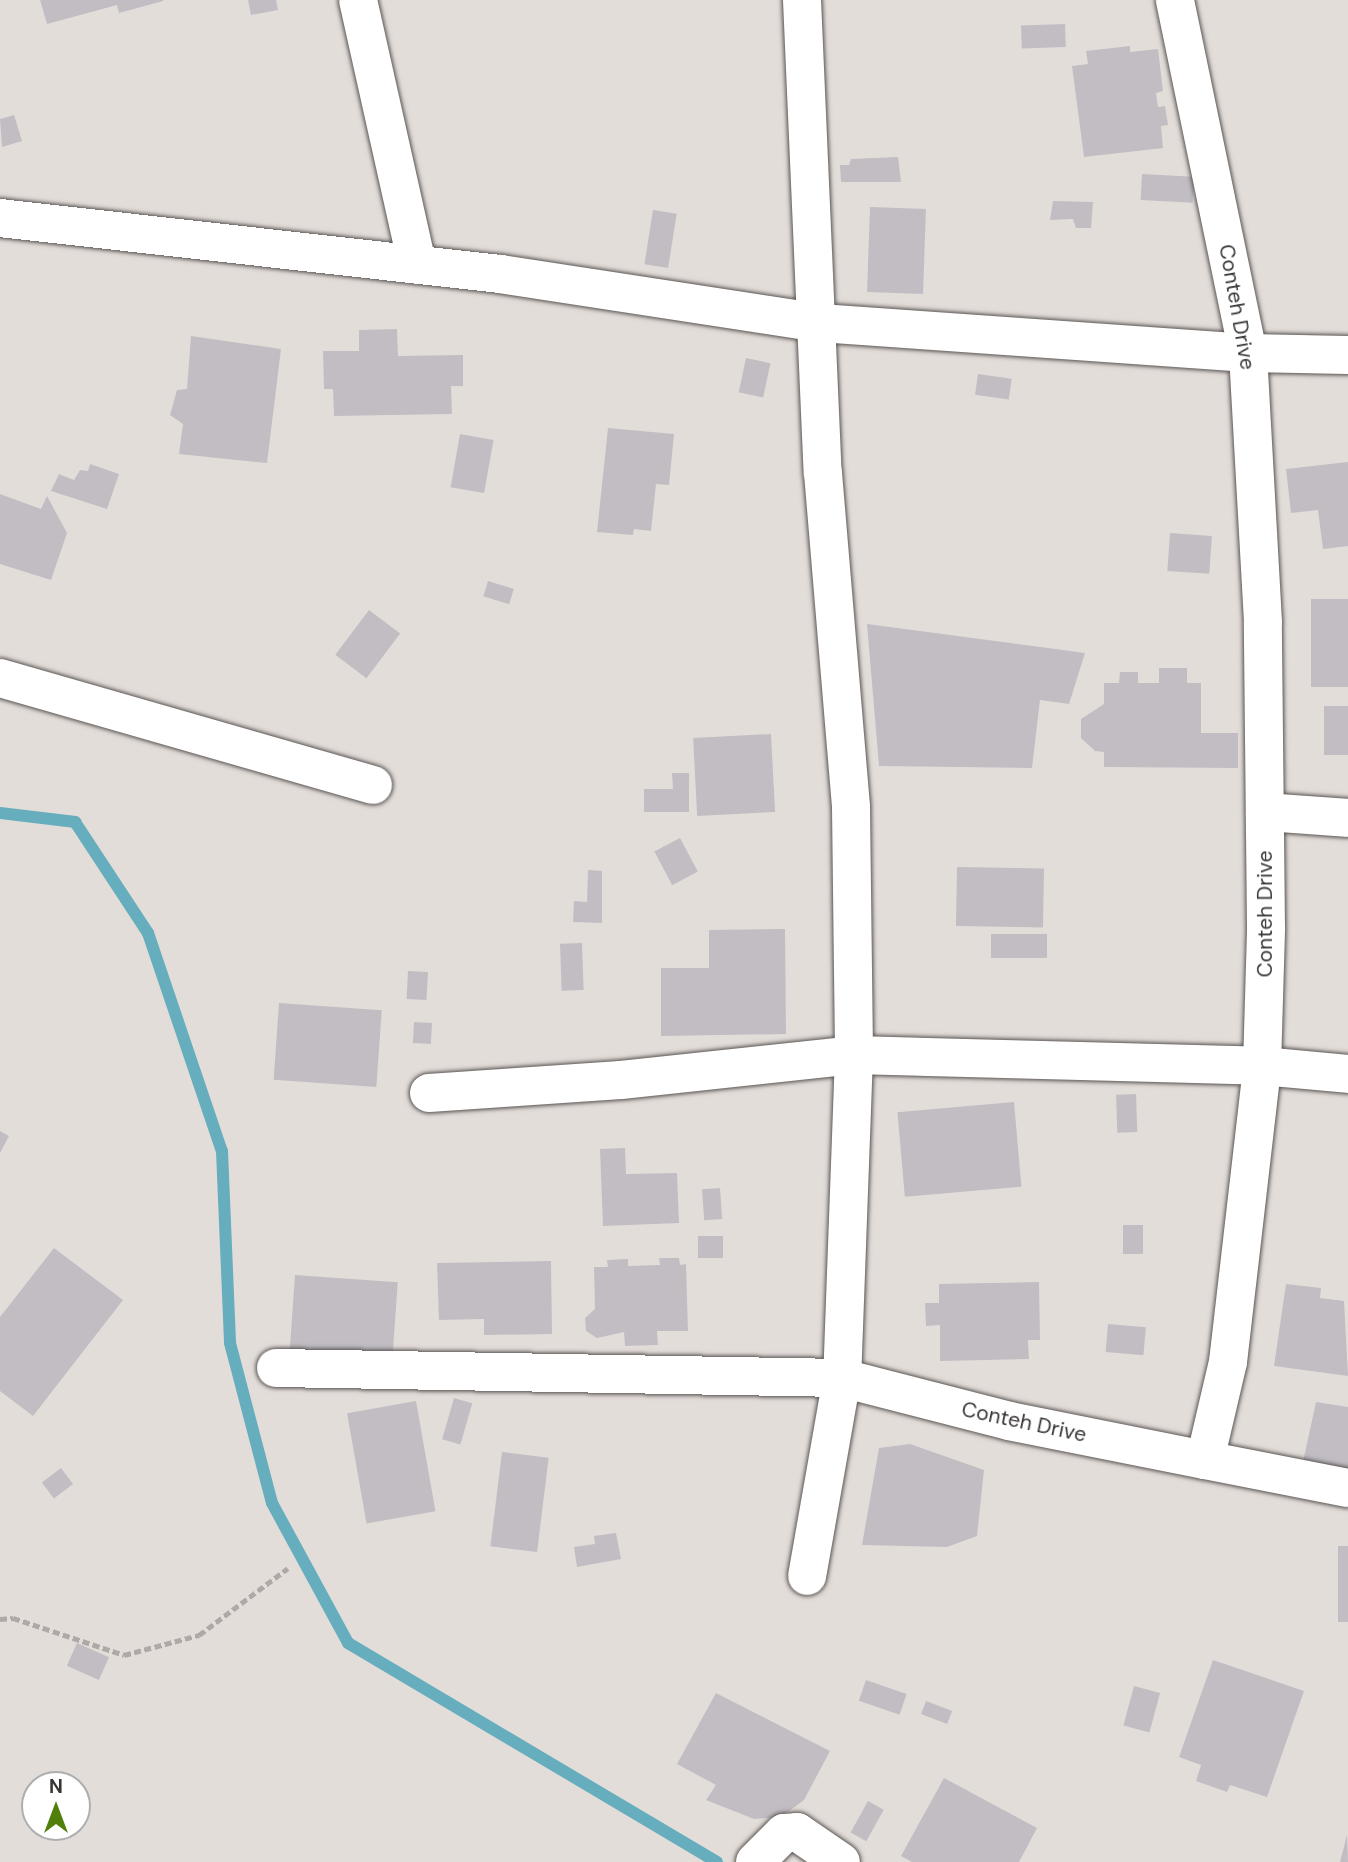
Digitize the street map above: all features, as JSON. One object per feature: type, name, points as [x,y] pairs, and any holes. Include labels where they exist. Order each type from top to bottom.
[{"type":"street","points":[[358,0],[417,265]]},
{"type":"street","points":[[803,0],[820,323],[823,473],[851,807],[854,1055],[842,1378],[807,1576]]},
{"type":"street","name":"Conteh Drive","points":[[276,1368],[842,1378],[1009,1421],[1205,1460],[1228,1363],[1262,1066],[1265,812],[1263,622],[1248,353],[1175,0]]},
{"type":"street","points":[[0,218],[417,265],[820,323],[1248,353],[1348,355]]},
{"type":"street","points":[[0,678],[373,785]]},
{"type":"street","points":[[1265,812],[1348,818]]},
{"type":"street","points":[[429,1093],[621,1080],[854,1055],[1262,1066],[1348,1074]]},
{"type":"street","points":[[1205,1460],[1348,1488]]},
{"type":"street","points":[[762,1855],[784,1833],[797,1832],[841,1862]]},
{"type":"path","points":[[0,1619],[13,1618],[124,1656],[199,1635],[288,1569]]},
{"type":"building","points":[[40,0],[163,1],[119,13],[117,5],[47,24]]},
{"type":"building","points":[[248,0],[276,0],[278,10],[251,15]]},
{"type":"building","points":[[1065,24],[1066,47],[1022,49],[1021,26]]},
{"type":"building","points":[[1130,46],[1130,52],[1158,49],[1163,91],[1156,93],[1158,107],[1165,106],[1168,125],[1161,126],[1163,148],[1084,157],[1072,66],[1088,64],[1086,51]]},
{"type":"building","points":[[14,115],[22,141],[2,147],[0,119]]},
{"type":"building","points":[[898,157],[901,182],[841,182],[840,165],[849,165],[851,159]]},
{"type":"building","points":[[1142,174],[1194,177],[1193,203],[1141,200]]},
{"type":"building","points":[[1053,201],[1093,202],[1091,228],[1076,228],[1073,219],[1050,220]]},
{"type":"building","points":[[870,207],[926,209],[923,294],[867,292]]},
{"type":"building","points":[[653,210],[677,214],[668,268],[644,264]]},
{"type":"building","points":[[397,329],[398,356],[463,355],[463,386],[451,386],[452,414],[334,416],[333,389],[324,389],[323,351],[359,351],[359,330]]},
{"type":"building","points":[[191,336],[281,349],[267,463],[179,454],[183,424],[170,415],[177,390],[187,389]]},
{"type":"building","points":[[746,358],[770,363],[763,397],[739,392]]},
{"type":"building","points":[[978,374],[1012,379],[1009,400],[975,395]]},
{"type":"building","points":[[608,428],[674,434],[669,485],[656,484],[651,531],[634,529],[633,535],[597,532]]},
{"type":"building","points":[[460,434],[493,440],[484,493],[451,487]]},
{"type":"building","points":[[1348,462],[1348,546],[1323,549],[1318,510],[1291,513],[1286,469]]},
{"type":"building","points":[[90,464],[119,474],[107,509],[51,491],[59,474],[74,480],[80,470],[88,471]]},
{"type":"building","points":[[0,494],[41,509],[47,496],[67,533],[51,580],[0,564]]},
{"type":"building","points":[[1170,533],[1212,536],[1209,574],[1167,571]]},
{"type":"building","points":[[488,581],[514,589],[509,604],[483,596]]},
{"type":"building","points":[[1311,599],[1348,599],[1348,687],[1311,687]]},
{"type":"building","points":[[369,610],[400,633],[366,678],[335,655]]},
{"type":"building","points":[[867,624],[1085,653],[1069,704],[1040,700],[1032,768],[879,766]]},
{"type":"building","points":[[1159,668],[1187,668],[1187,683],[1201,683],[1201,733],[1238,733],[1238,768],[1104,767],[1104,752],[1095,751],[1081,738],[1081,719],[1104,704],[1104,683],[1119,683],[1120,672],[1138,672],[1138,683],[1159,683]]},
{"type":"building","points":[[1324,706],[1348,706],[1348,755],[1324,755]]},
{"type":"building","points":[[771,734],[775,812],[697,816],[693,738]]},
{"type":"building","points":[[672,773],[689,773],[689,812],[644,812],[644,789],[673,789]]},
{"type":"building","points":[[680,838],[698,872],[672,885],[654,852]]},
{"type":"building","points":[[957,867],[1044,869],[1043,928],[956,926]]},
{"type":"building","points":[[588,870],[602,871],[602,923],[573,922],[574,901],[587,902]]},
{"type":"building","points":[[785,929],[786,1034],[661,1036],[661,968],[709,968],[709,930]]},
{"type":"building","points":[[991,934],[1047,934],[1047,958],[991,958]]},
{"type":"building","points":[[582,943],[584,990],[562,991],[560,944]]},
{"type":"building","points":[[408,971],[428,972],[427,1000],[407,999]]},
{"type":"building","points":[[279,1003],[382,1010],[376,1087],[274,1080]]},
{"type":"building","points":[[414,1022],[432,1023],[431,1044],[413,1043]]},
{"type":"building","points":[[1136,1094],[1137,1132],[1117,1133],[1116,1095]]},
{"type":"building","points":[[1014,1102],[1021,1187],[905,1197],[897,1112]]},
{"type":"building","points":[[0,1131],[9,1136],[0,1153]]},
{"type":"building","points":[[625,1148],[626,1174],[677,1173],[679,1223],[603,1226],[600,1149]]},
{"type":"building","points":[[720,1188],[722,1219],[704,1220],[702,1189]]},
{"type":"building","points":[[1123,1225],[1143,1225],[1143,1254],[1123,1254]]},
{"type":"building","points":[[698,1236],[723,1236],[723,1258],[698,1258]]},
{"type":"building","points":[[54,1248],[123,1300],[33,1416],[0,1391],[0,1317]]},
{"type":"building","points":[[659,1258],[679,1258],[680,1265],[686,1264],[688,1331],[657,1331],[658,1345],[625,1346],[624,1332],[597,1338],[586,1331],[585,1318],[595,1309],[594,1267],[608,1267],[607,1260],[628,1259],[628,1266],[660,1265]]},
{"type":"building","points":[[551,1261],[552,1334],[484,1335],[484,1319],[439,1320],[437,1263]]},
{"type":"building","points":[[295,1275],[398,1282],[392,1361],[289,1354]]},
{"type":"building","points":[[1039,1282],[1040,1340],[1028,1340],[1029,1359],[940,1361],[940,1325],[926,1326],[925,1303],[939,1303],[939,1284]]},
{"type":"building","points":[[1286,1284],[1321,1288],[1320,1298],[1344,1301],[1348,1376],[1274,1366]]},
{"type":"building","points":[[1108,1324],[1146,1327],[1143,1355],[1106,1352]]},
{"type":"building","points":[[454,1398],[472,1403],[460,1445],[442,1439]]},
{"type":"building","points":[[416,1401],[435,1511],[367,1523],[347,1413]]},
{"type":"building","points":[[1316,1402],[1348,1407],[1348,1469],[1303,1462]]},
{"type":"building","points":[[910,1444],[984,1470],[977,1536],[947,1547],[862,1545],[879,1448]]},
{"type":"building","points":[[502,1452],[549,1458],[537,1552],[490,1546]]},
{"type":"building","points":[[61,1468],[73,1484],[54,1498],[42,1482]]},
{"type":"building","points":[[616,1533],[621,1559],[577,1567],[574,1547],[595,1544],[594,1536]]},
{"type":"building","points":[[1338,1546],[1348,1546],[1348,1622],[1338,1622]]},
{"type":"building","points":[[77,1643],[109,1657],[99,1680],[67,1666]]},
{"type":"building","points":[[1213,1660],[1304,1691],[1267,1797],[1230,1785],[1227,1792],[1196,1781],[1201,1765],[1179,1757]]},
{"type":"building","points":[[866,1680],[907,1694],[899,1715],[859,1701]]},
{"type":"building","points":[[1134,1686],[1160,1693],[1149,1733],[1123,1726]]},
{"type":"building","points":[[716,1693],[830,1751],[804,1800],[781,1817],[754,1819],[706,1800],[716,1785],[677,1764]]},
{"type":"building","points":[[926,1701],[952,1711],[947,1724],[921,1714]]},
{"type":"building","points":[[944,1778],[1037,1828],[1019,1862],[912,1862],[901,1856]]},
{"type":"building","points":[[868,1801],[884,1810],[866,1841],[851,1832]]},
{"type":"building","points":[[1347,1835],[1348,1862],[1340,1862]]},
{"type":"waterway","points":[[0,813],[75,822],[148,933],[222,1151],[230,1343],[272,1503],[348,1643],[717,1862]]}]
